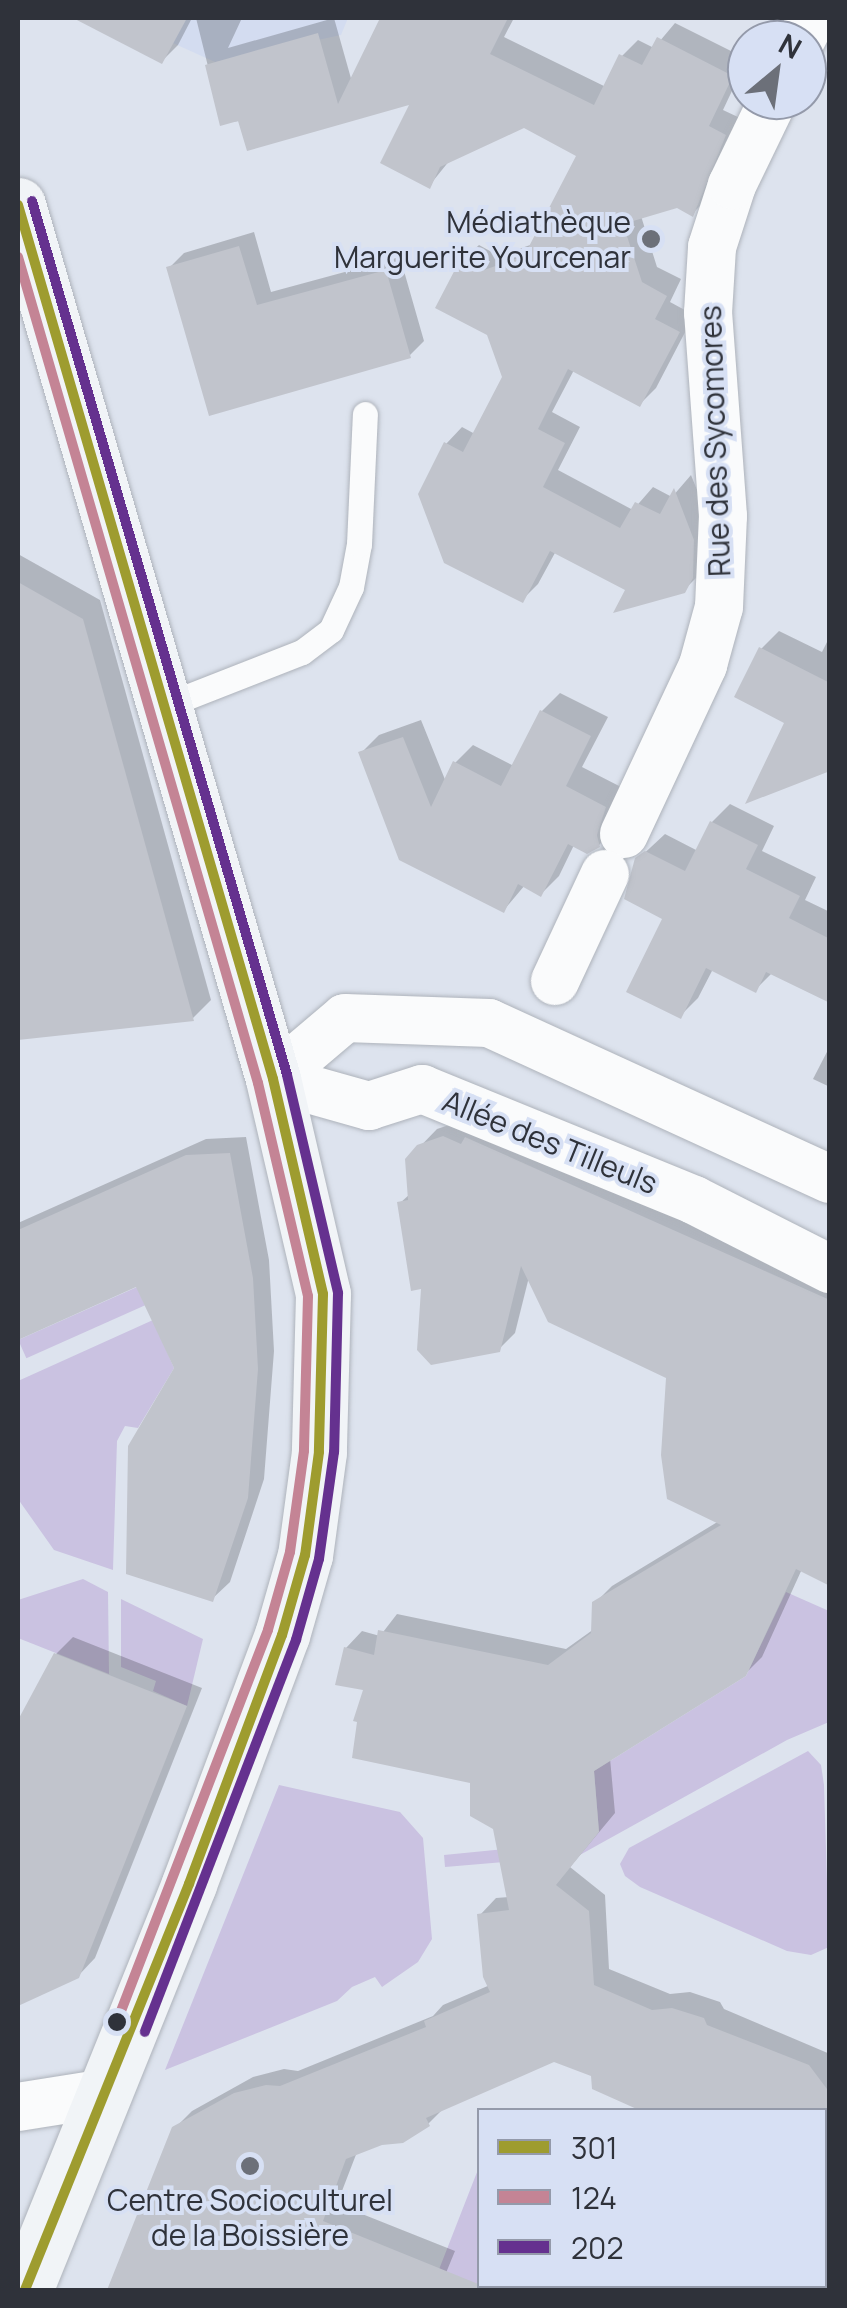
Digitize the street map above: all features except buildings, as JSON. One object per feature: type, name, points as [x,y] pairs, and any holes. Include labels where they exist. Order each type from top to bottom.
[{"type":"main road","points":[[18,204],[29,290],[164,706],[273,1078],[324,1294],[319,1452],[305,1555],[282,1635],[26,2290]]},
{"type":"street","name":"Rue des Sycomores","points":[[555,981],[703,664],[719,608],[723,516],[708,313],[712,247],[732,184],[763,120]]},
{"type":"street","points":[[273,1078],[345,1018],[490,1023],[830,1179]]},
{"type":"street","name":"Allée des Tilleuls","points":[[273,1078],[369,1106],[422,1089],[694,1200],[830,1269]]},
{"type":"street","points":[[18,2107],[106,2093]]},
{"type":"lane","points":[[164,706],[302,652],[331,630],[351,587],[359,544],[365,414]]},
{"type":"shaded area","points":[[117,18],[348,18],[341,35],[215,62]]},
{"type":"shaded area","points":[[137,1287],[145,1305],[26,1358],[18,1340]]},
{"type":"shaded area","points":[[153,1320],[174,1368],[138,1428],[125,1426],[117,1441],[113,1570],[54,1550],[18,1499],[18,1381]]},
{"type":"shaded area","points":[[83,1579],[108,1592],[109,1674],[18,1638],[18,1600]]},
{"type":"shaded area","points":[[786,1592],[829,1611],[829,1722],[787,1740],[578,1856],[445,1867],[444,1855],[526,1847],[584,1850],[599,1831],[594,1771],[746,1676]]},
{"type":"shaded area","points":[[121,1599],[203,1639],[187,1706],[153,1691],[156,1681],[121,1667]]},
{"type":"shaded area","points":[[808,1751],[821,1765],[824,1785],[829,1947],[811,1955],[787,1951],[640,1887],[625,1876],[620,1864],[629,1848]]},
{"type":"shaded area","points":[[279,1785],[400,1812],[423,1838],[432,1939],[418,1962],[382,1987],[375,1977],[352,1987],[337,2001],[165,2070]]},
{"type":"shaded area","points":[[477,2172],[477,2288],[645,2288],[644,2290],[431,2290]]},
{"type":"transit line","name":"202","points":[[32,201],[287,1075],[338,1293],[334,1452],[319,1559],[296,1640],[145,2032]]},
{"type":"transit line","name":"301","points":[[18,205],[273,1079],[323,1294],[319,1452],[305,1555],[282,1635],[189,1884],[25,2290]]},
{"type":"transit line","name":"124","points":[[18,257],[258,1083],[308,1296],[304,1451],[290,1552],[268,1630],[117,2022]]},
{"type":"place","name":"Médiathèque Marguerite Yourcenar","points":[[651,239]]},
{"type":"place","name":"Centre Socioculturel de la Boissière","points":[[250,2166]]}]
